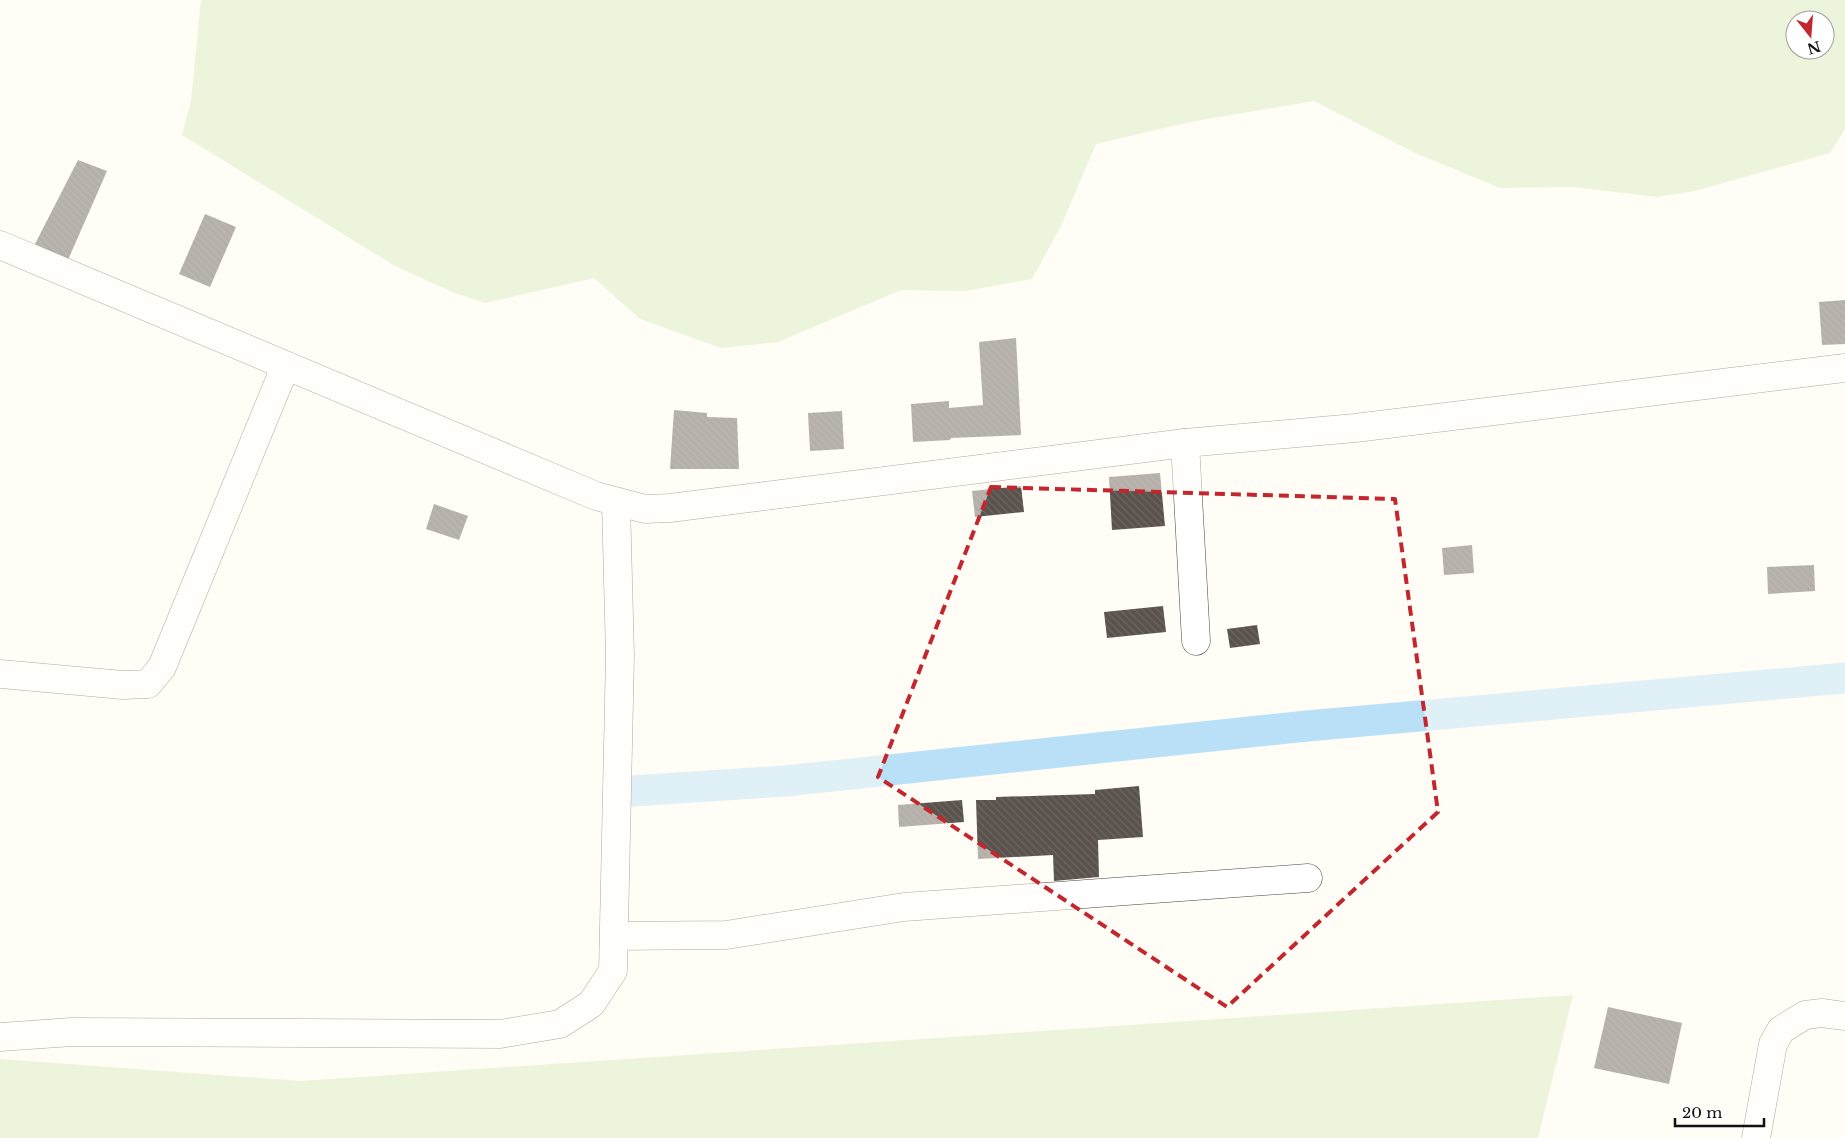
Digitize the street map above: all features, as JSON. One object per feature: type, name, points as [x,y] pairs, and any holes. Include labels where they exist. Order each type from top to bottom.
[{"type":"street","points":[[0,244],[285,367],[587,492],[616,503],[645,509],[670,508],[1185,443],[1355,428],[1845,368]]},
{"type":"street","points":[[0,674],[123,685],[148,684],[162,667],[285,367]]},
{"type":"street","points":[[1185,443],[1196,641]]},
{"type":"street","points":[[0,1037],[72,1032],[500,1034],[560,1024],[592,1004],[613,971],[620,656],[616,503]]},
{"type":"street","points":[[614,936],[726,934],[904,907],[1308,878]]},
{"type":"street","points":[[1756,1138],[1773,1044],[1781,1030],[1805,1015],[1822,1013],[1845,1016]]},
{"type":"highlighted area","points":[[991,487],[1395,499],[1438,812],[1227,1007],[878,777]]},
{"type":"green space","points":[[201,0],[1845,0],[1845,129],[1830,153],[1695,191],[1657,197],[1574,187],[1500,188],[1415,153],[1314,101],[1190,122],[1096,144],[1061,226],[1032,279],[965,291],[901,290],[778,342],[721,348],[640,319],[594,278],[485,303],[452,292],[395,266],[182,135],[191,101]]},
{"type":"green space","points":[[1573,995],[1538,1138],[0,1138],[0,1059],[301,1081]]},
{"type":"building","points":[[78,160],[107,171],[68,260],[35,244]]},
{"type":"building","points":[[205,214],[236,227],[210,287],[179,274]]},
{"type":"building","points":[[1845,300],[1845,344],[1822,345],[1819,302]]},
{"type":"building","points":[[1016,338],[1021,435],[951,438],[950,440],[913,442],[911,404],[949,401],[949,408],[983,405],[979,342]]},
{"type":"building","points":[[674,410],[707,413],[707,417],[737,418],[739,469],[670,469]]},
{"type":"building","points":[[842,411],[844,449],[810,451],[808,413]]},
{"type":"building","points":[[1160,473],[1165,526],[1112,530],[1109,477]]},
{"type":"building","points":[[1021,486],[1024,512],[975,517],[972,491]]},
{"type":"building","points":[[434,504],[468,516],[459,540],[426,529]]},
{"type":"building","points":[[1472,545],[1474,573],[1444,575],[1442,548]]},
{"type":"building","points":[[1814,565],[1815,591],[1768,594],[1767,567]]},
{"type":"building","points":[[1163,606],[1166,632],[1107,638],[1104,612]]},
{"type":"building","points":[[1257,625],[1260,644],[1230,648],[1227,629]]},
{"type":"building","points":[[1139,786],[1143,837],[1098,840],[1099,877],[1054,881],[1053,855],[978,859],[976,800],[996,800],[996,797],[1095,794],[1095,790]]},
{"type":"building","points":[[962,800],[964,822],[899,827],[898,805]]},
{"type":"building","points":[[1608,1007],[1682,1023],[1669,1084],[1594,1068]]},
{"type":"waterway","points":[[632,791],[785,781],[1307,726],[1845,678]]}]
